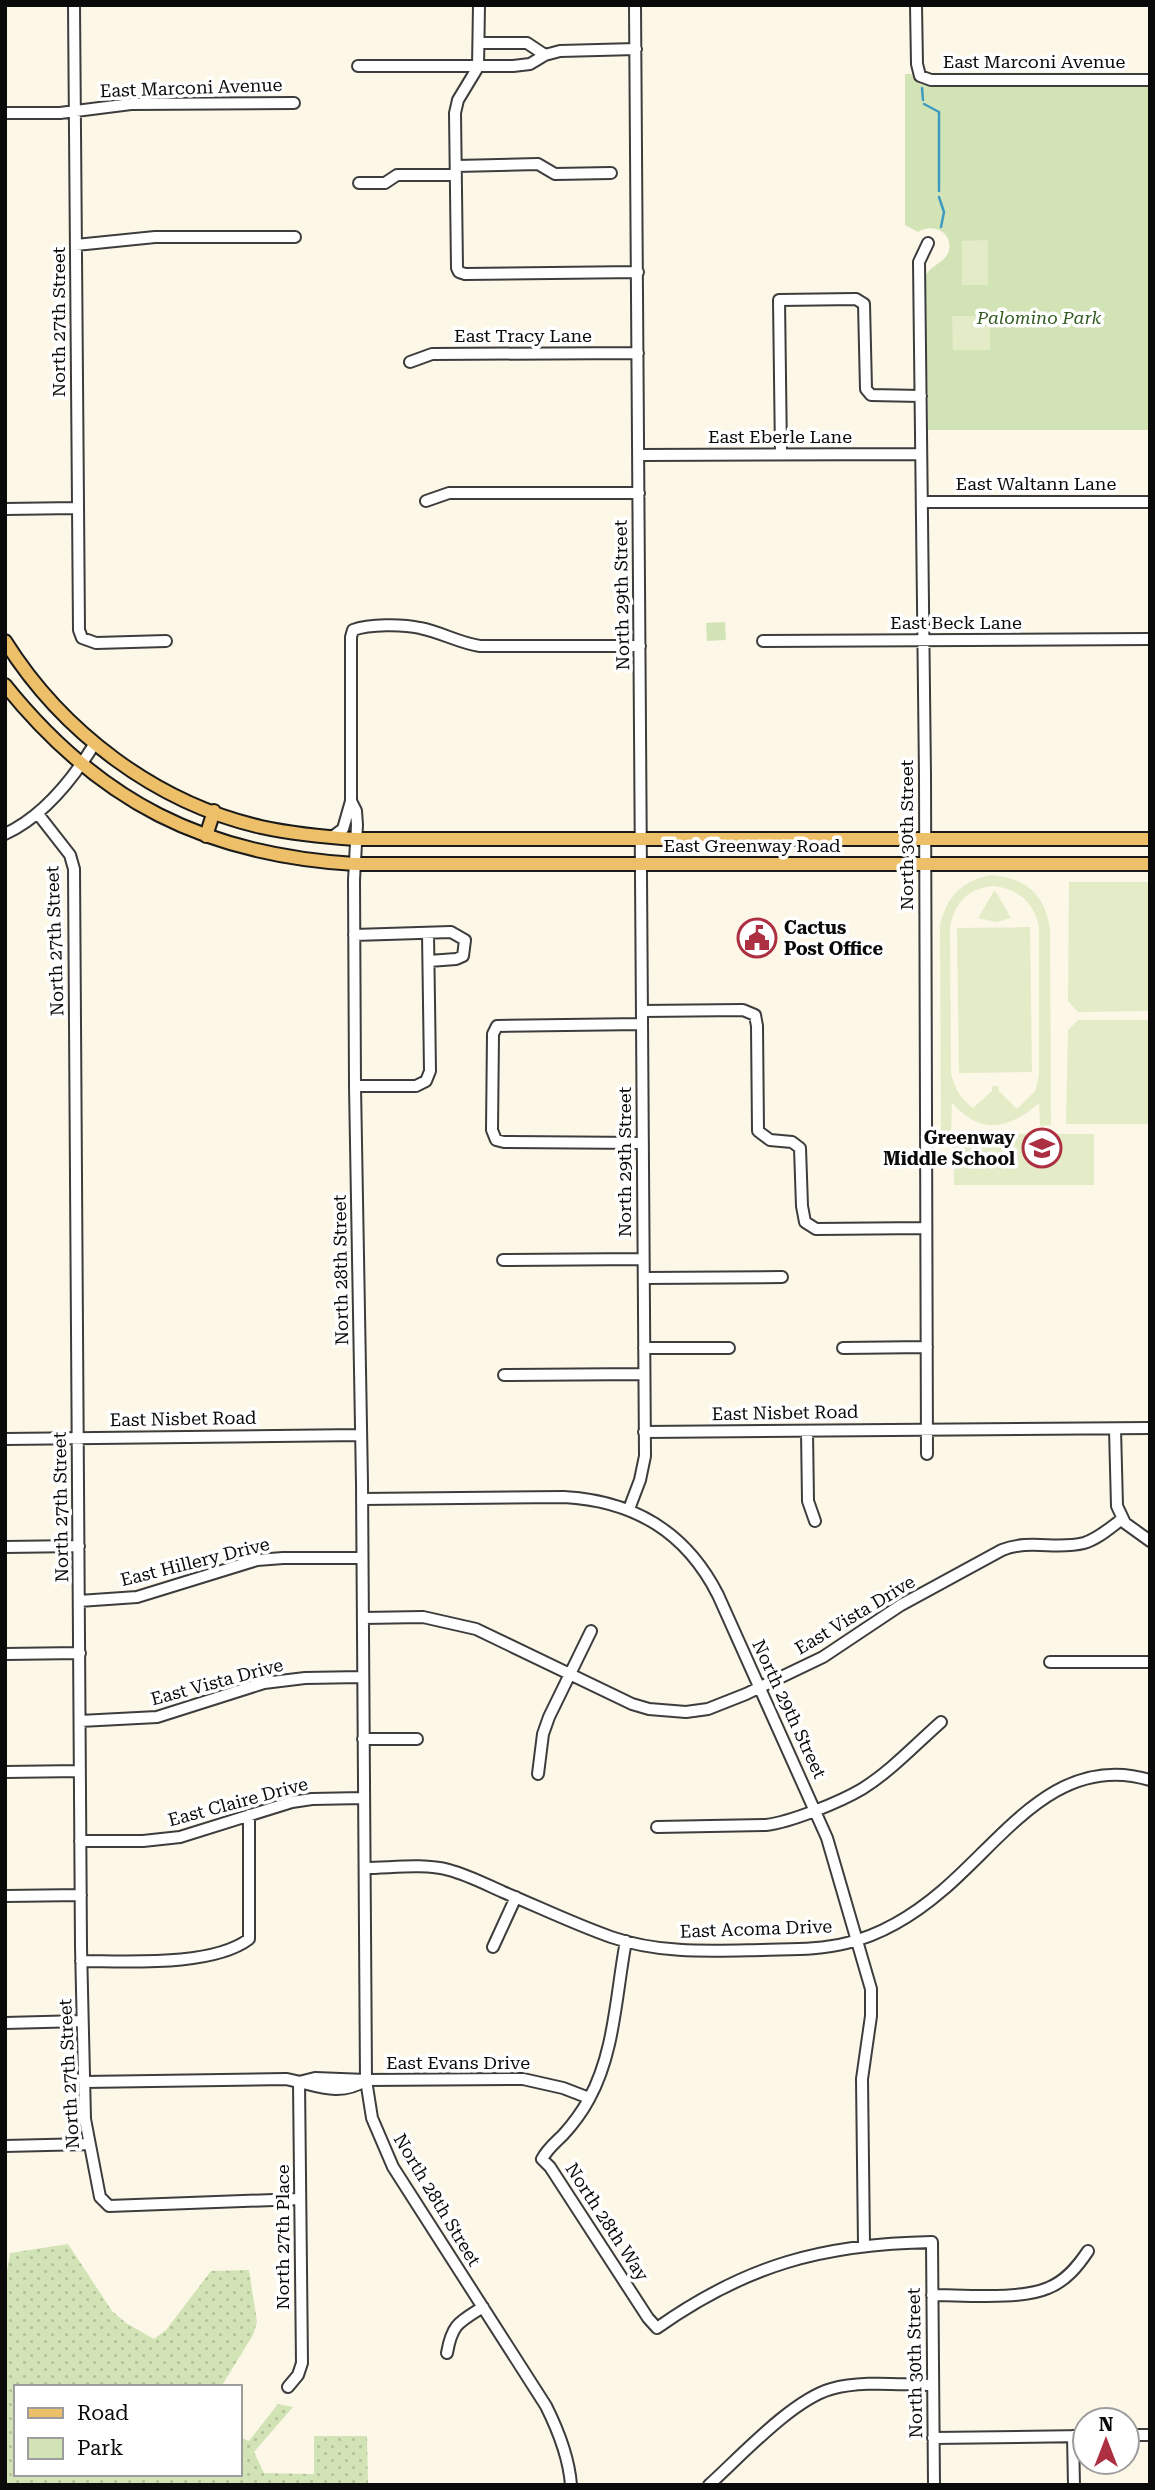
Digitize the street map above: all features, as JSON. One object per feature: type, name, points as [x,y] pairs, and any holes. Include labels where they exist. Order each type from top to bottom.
[{"type":"main road","name":"East Greenway Road","points":[[5,641],[21,667],[43,692],[95,743],[156,786],[214,811],[260,826],[302,835],[356,839],[1150,839]]},
{"type":"main road","name":"East Greenway Road","points":[[5,685],[50,738],[81,765],[145,809],[206,836],[249,850],[290,858],[355,864],[1150,863]]},
{"type":"main road","points":[[206,836],[214,811]]},
{"type":"main road","points":[[458,864],[461,839]]},
{"type":"street","name":"North 27th Street","points":[[74,5],[79,630],[82,638],[96,643],[166,642]]},
{"type":"street","points":[[479,5],[478,66],[458,100],[455,113],[459,272],[638,272]]},
{"type":"street","name":"North 29th Street","points":[[635,5],[644,1432],[643,1469],[629,1509],[672,1535],[704,1570],[827,1838],[871,1989],[872,2006],[862,2079],[864,2245]]},
{"type":"street","name":"East Marconi Avenue","points":[[916,5],[917,64],[920,76],[942,80],[1150,80]]},
{"type":"street","points":[[479,43],[527,43],[545,55]]},
{"type":"street","points":[[358,66],[530,64],[545,55],[565,50],[636,50]]},
{"type":"street","name":"East Marconi Avenue","points":[[5,113],[75,111],[131,104],[295,103]]},
{"type":"street","points":[[359,183],[385,183],[397,175],[538,164],[555,174],[611,173]]},
{"type":"street","points":[[76,245],[155,237],[295,237]]},
{"type":"street","name":"North 30th Street","points":[[927,1429],[924,640],[919,262],[928,243]]},
{"type":"street","points":[[781,454],[779,300],[856,299],[864,304],[866,389],[871,396],[921,396]]},
{"type":"street","name":"East Tracy Lane","points":[[410,362],[432,354],[638,353]]},
{"type":"street","name":"East Eberle Lane","points":[[639,455],[921,454]]},
{"type":"street","points":[[426,501],[449,493],[639,493]]},
{"type":"street","name":"East Waltann Lane","points":[[922,502],[1150,502]]},
{"type":"street","points":[[5,509],[77,508]]},
{"type":"street","name":"North 28th Street","points":[[332,837],[343,828],[351,801],[353,630],[364,626],[418,627],[480,646],[640,646]]},
{"type":"street","name":"East Beck Lane","points":[[763,641],[1150,639]]},
{"type":"street","points":[[5,834],[38,814],[81,765],[95,743]]},
{"type":"street","name":"North 28th Street","points":[[351,801],[356,811],[355,1086],[362,1499],[366,2080],[372,2118],[393,2167],[546,2406],[565,2456],[571,2485]]},
{"type":"street","name":"North 27th Street","points":[[38,814],[70,855],[74,869],[81,1961],[88,2144],[100,2197],[109,2206],[300,2199]]},
{"type":"street","points":[[354,935],[451,932],[465,940],[463,956],[429,961]]},
{"type":"street","points":[[355,1086],[416,1086],[426,1081],[430,1071],[428,933]]},
{"type":"street","points":[[642,1011],[743,1010],[754,1015],[758,1026],[758,1131],[770,1140],[792,1142],[800,1148],[805,1222],[816,1228],[926,1228]]},
{"type":"street","points":[[642,1024],[497,1026],[493,1034],[492,1130],[496,1140],[504,1142],[643,1143]]},
{"type":"street","points":[[503,1260],[643,1259]]},
{"type":"street","points":[[644,1278],[782,1277]]},
{"type":"street","points":[[843,1348],[927,1347]]},
{"type":"street","points":[[644,1348],[729,1348]]},
{"type":"street","points":[[504,1375],[644,1374]]},
{"type":"street","points":[[927,1429],[927,1454]]},
{"type":"street","points":[[1115,1429],[1116,1506],[1129,1527],[1150,1541]]},
{"type":"street","name":"East Nisbet Road","points":[[644,1432],[1150,1429]]},
{"type":"street","points":[[807,1431],[808,1501],[815,1521]]},
{"type":"street","name":"East Nisbet Road","points":[[5,1439],[361,1435]]},
{"type":"street","points":[[362,1499],[564,1496],[593,1499],[629,1509]]},
{"type":"street","name":"East Vista Drive","points":[[363,1618],[423,1617],[460,1624],[500,1639],[632,1704],[671,1712],[708,1709],[815,1662],[901,1605],[1002,1550],[1018,1545],[1081,1544],[1122,1519]]},
{"type":"street","points":[[5,1547],[79,1546]]},
{"type":"street","name":"East Hillery Drive","points":[[79,1601],[137,1597],[257,1560],[362,1558]]},
{"type":"street","points":[[538,1774],[543,1734],[549,1717],[591,1631]]},
{"type":"street","points":[[5,1654],[80,1653]]},
{"type":"street","points":[[1050,1662],[1150,1662]]},
{"type":"street","name":"East Vista Drive","points":[[80,1721],[157,1717],[281,1680],[362,1677]]},
{"type":"street","points":[[657,1827],[780,1823],[862,1789],[941,1722]]},
{"type":"street","points":[[363,1739],[417,1739]]},
{"type":"street","points":[[5,1772],[80,1771]]},
{"type":"street","name":"East Acoma Drive","points":[[365,1868],[447,1870],[564,1919],[626,1941],[667,1949],[695,1951],[814,1948],[858,1940],[887,1929],[920,1909],[1055,1790],[1077,1780],[1104,1774],[1150,1780]]},
{"type":"street","name":"East Claire Drive","points":[[80,1841],[170,1838],[204,1831],[274,1807],[312,1799],[363,1798]]},
{"type":"street","points":[[81,1961],[172,1961],[224,1950],[249,1939],[249,1815]]},
{"type":"street","points":[[5,1896],[81,1895]]},
{"type":"street","points":[[493,1947],[516,1897]]},
{"type":"street","name":"North 28th Way","points":[[626,1941],[604,2061],[589,2098],[542,2159],[551,2167],[648,2318],[657,2328],[689,2305],[729,2283],[800,2257],[864,2245]]},
{"type":"street","points":[[5,2023],[82,2021]]},
{"type":"street","name":"East Evans Drive","points":[[84,2082],[286,2079],[314,2087],[352,2089],[366,2080],[523,2079],[542,2082],[589,2098]]},
{"type":"street","name":"North 27th Place","points":[[288,2387],[298,2375],[302,2362],[299,2081]]},
{"type":"street","points":[[5,2146],[88,2144]]},
{"type":"street","name":"North 30th Street","points":[[864,2245],[932,2242],[934,2485]]},
{"type":"street","points":[[932,2295],[1010,2294],[1048,2289],[1065,2279],[1088,2251]]},
{"type":"street","points":[[447,2353],[450,2334],[458,2324],[483,2307]]},
{"type":"street","points":[[709,2485],[793,2409],[813,2395],[851,2385],[933,2385]]},
{"type":"street","points":[[933,2438],[1071,2436]]},
{"type":"green space","name":"Palomino Park","points":[[905,74],[911,74],[920,84],[933,87],[1150,87],[1150,430],[928,430],[926,275],[945,258],[949,243],[940,230],[929,228],[918,232],[905,225]]},
{"type":"green space","points":[[988,240],[988,285],[962,285],[962,241]]},
{"type":"green space","points":[[952,316],[990,316],[990,350],[953,350]]},
{"type":"green space","points":[[725,622],[726,640],[707,641],[706,623]]},
{"type":"green space","points":[[991,875],[1024,884],[1044,906],[1050,929],[1051,1125],[1040,1126],[1039,1103],[1017,1119],[996,1125],[974,1121],[952,1103],[951,1132],[941,1132],[940,925],[947,906],[957,891]],"holes":[[[994,886],[1011,890],[1024,898],[1033,910],[1039,926],[1039,1076],[1035,1091],[1017,1109],[999,1091],[998,1086],[992,1086],[992,1091],[973,1108],[959,1093],[951,1073],[952,919],[964,898],[977,890]]]},
{"type":"green space","points":[[1069,882],[1150,882],[1150,1011],[1078,1012],[1068,1001]]},
{"type":"green space","points":[[994,891],[1011,918],[997,922],[978,918]]},
{"type":"green space","points":[[1030,927],[1032,1072],[959,1073],[957,928]]},
{"type":"green space","points":[[1078,1020],[1150,1020],[1150,1124],[1066,1124],[1068,1030]]},
{"type":"green space","points":[[954,1134],[1094,1134],[1094,1185],[954,1185]]},
{"type":"green space","points":[[68,2244],[112,2311],[126,2323],[154,2339],[166,2330],[211,2271],[249,2270],[257,2322],[253,2335],[222,2385],[14,2385],[14,2476],[242,2476],[242,2438],[249,2441],[278,2404],[293,2407],[254,2452],[264,2473],[314,2474],[314,2436],[367,2436],[368,2485],[5,2485],[5,2283],[10,2253]]},
{"type":"waterway","points":[[922,88],[923,100]]},
{"type":"waterway","points":[[924,104],[939,112],[939,191]]},
{"type":"waterway","points":[[939,197],[944,212],[941,227]]},
{"type":"place","name":"Cactus Post Office","points":[[757,938]]},
{"type":"place","name":"Greenway Middle School","points":[[1042,1148]]}]
